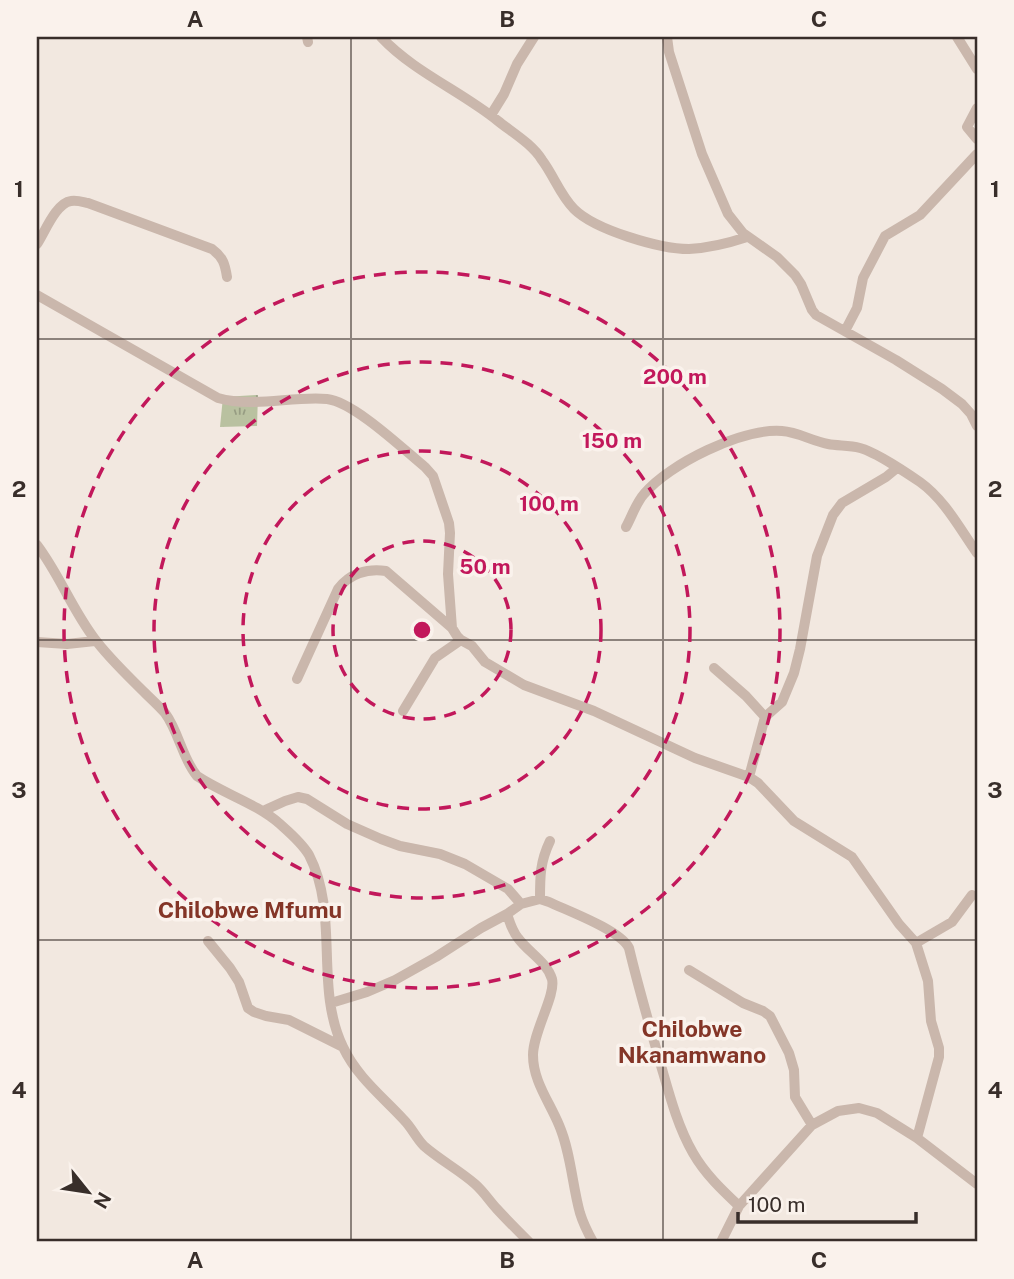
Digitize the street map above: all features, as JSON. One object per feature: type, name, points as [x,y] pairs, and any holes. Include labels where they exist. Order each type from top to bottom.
[{"type":"street","points":[[381,37],[402,58],[465,97],[538,154],[573,208],[580,214],[625,235],[671,248],[706,247],[747,237]]},
{"type":"street","points":[[491,116],[534,37]]},
{"type":"street","points":[[667,37],[687,109],[715,185],[733,221],[747,237],[777,257],[795,275],[816,315],[942,389],[962,404],[977,425]]},
{"type":"street","points":[[957,37],[977,69]]},
{"type":"street","points":[[977,108],[967,129],[977,139]]},
{"type":"street","points":[[845,331],[857,308],[863,278],[884,236],[920,215],[977,154]]},
{"type":"street","points":[[37,244],[61,205],[68,201],[88,203],[212,249],[222,256],[227,277]]},
{"type":"street","points":[[37,295],[218,398],[238,402],[327,399],[346,405],[366,418],[433,476],[449,523],[448,574],[452,628]]},
{"type":"street","points":[[626,527],[639,500],[651,487],[700,453],[733,439],[780,430],[826,444],[861,448],[922,483],[951,515],[977,553]]},
{"type":"street","points":[[749,777],[765,717],[782,702],[794,673],[817,556],[833,514],[842,503],[897,468]]},
{"type":"street","points":[[37,545],[95,641],[165,713],[197,776],[263,811],[301,844],[320,883],[328,939],[332,1016],[343,1047],[357,1070],[407,1123],[419,1141],[475,1184],[529,1242]]},
{"type":"street","points":[[298,679],[338,589],[361,572],[386,571],[452,628],[461,640],[474,648],[485,662],[524,685],[594,712],[758,783],[794,821],[852,857],[899,924],[916,943],[928,981],[931,1021],[940,1048],[917,1138]]},
{"type":"street","points":[[403,711],[435,658],[461,640]]},
{"type":"street","points":[[37,642],[67,644],[95,641]]},
{"type":"street","points":[[714,668],[765,717]]},
{"type":"street","points":[[263,811],[298,797],[307,799],[347,824],[381,839],[400,846],[440,854],[465,864],[508,889],[521,904]]},
{"type":"street","points":[[540,899],[540,868],[550,841]]},
{"type":"street","points":[[916,943],[953,922],[972,895]]},
{"type":"street","points":[[331,1003],[395,980],[521,904],[540,899],[613,933],[626,942],[629,948],[643,1005],[680,1125],[698,1160],[716,1185],[739,1206]]},
{"type":"street","points":[[507,914],[515,934],[552,976],[553,987],[534,1039],[534,1068],[537,1081],[560,1126],[580,1213],[593,1242]]},
{"type":"street","points":[[208,941],[239,982],[248,1008],[254,1012],[289,1020],[343,1047]]},
{"type":"street","points":[[689,970],[770,1016],[789,1053],[794,1070],[795,1097],[812,1125]]},
{"type":"street","points":[[721,1242],[739,1206],[812,1125],[838,1111],[859,1108],[877,1114],[917,1138],[977,1184]]},
{"type":"green space","points":[[258,395],[257,426],[220,427],[223,397]]},
{"type":"district","name":"Chilobwe Mfumu","points":[[250,909]]},
{"type":"district","name":"Chilobwe Nkanamwano","points":[[692,1041]]}]
